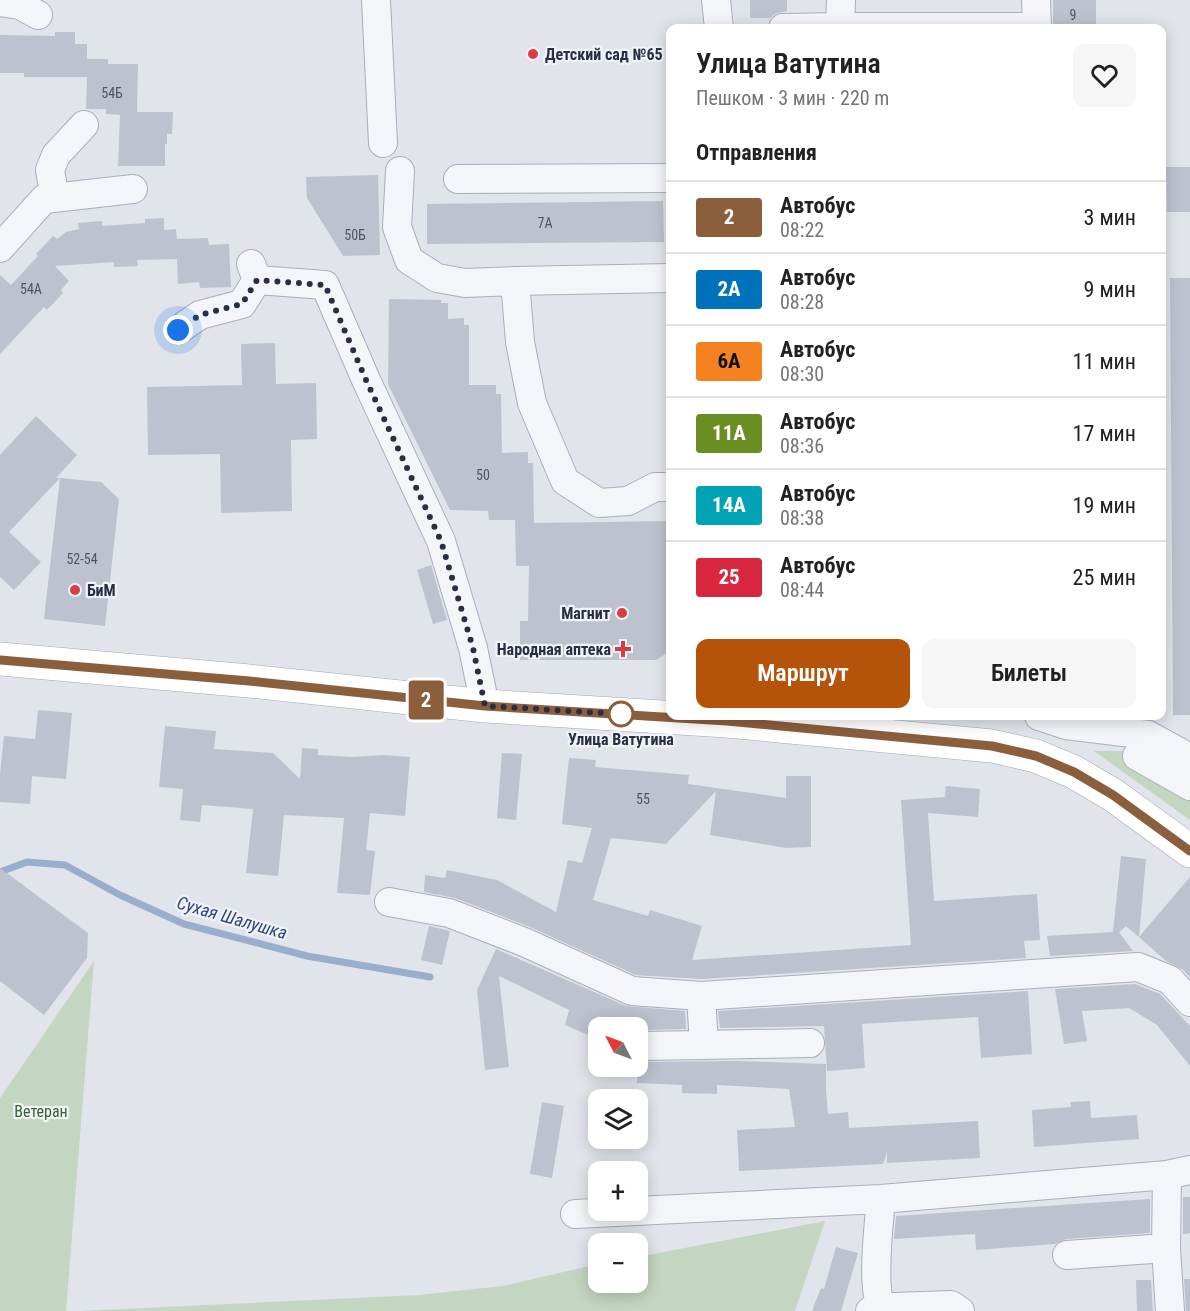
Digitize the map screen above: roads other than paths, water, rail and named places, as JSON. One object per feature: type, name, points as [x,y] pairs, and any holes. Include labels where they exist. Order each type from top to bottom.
[{"type":"main road","points":[[0,660],[237,680],[485,706],[666,715]]},
{"type":"main road","points":[[747,720],[981,744],[1036,756],[1074,772],[1113,795],[1190,851]]},
{"type":"street","points":[[376,0],[383,143]]},
{"type":"street","points":[[716,0],[719,24]]},
{"type":"street","points":[[0,2],[20,4],[38,15]]},
{"type":"street","points":[[798,24],[841,13],[1037,18]]},
{"type":"street","points":[[55,198],[50,170],[56,155],[84,126]]},
{"type":"street","points":[[400,171],[397,227],[409,260],[437,278],[465,284],[666,278]]},
{"type":"street","points":[[458,179],[666,178]]},
{"type":"street","points":[[0,248],[44,199],[133,189]]},
{"type":"street","points":[[178,330],[200,315],[242,304],[254,272],[325,285],[366,380],[441,541],[473,648],[485,706]]},
{"type":"street","points":[[516,281],[520,342],[532,403],[565,480],[599,503],[628,501],[655,487],[666,487]]},
{"type":"street","points":[[1051,720],[1066,725],[1144,736],[1190,758]]},
{"type":"street","points":[[1144,736],[1190,786]]},
{"type":"street","points":[[389,902],[449,913],[524,942],[632,992],[701,996],[1138,967],[1170,980],[1190,1002]]},
{"type":"street","points":[[701,996],[704,1045]]},
{"type":"street","points":[[648,1046],[810,1043]]},
{"type":"street","points":[[574,1214],[880,1199],[1179,1173],[1166,1248],[1170,1311]]},
{"type":"street","points":[[880,1199],[877,1309],[951,1305],[960,1311]]},
{"type":"street","points":[[1067,1255],[1166,1248]]},
{"type":"waterway","name":"Сухая Шалушка","points":[[0,872],[27,862],[65,865],[120,895],[184,924],[307,956],[430,977]]},
{"type":"place","name":"Детский сад №65","points":[[533,54]]},
{"type":"place","name":"БиМ","points":[[75,590]]},
{"type":"place","name":"Магнит","points":[[622,613]]},
{"type":"place","name":"Народная аптека","points":[[623,649]]},
{"type":"place","name":"Улица Ватутина","points":[[621,714]]},
{"type":"park label","name":"Ветеран","points":[[41,1111]]}]
